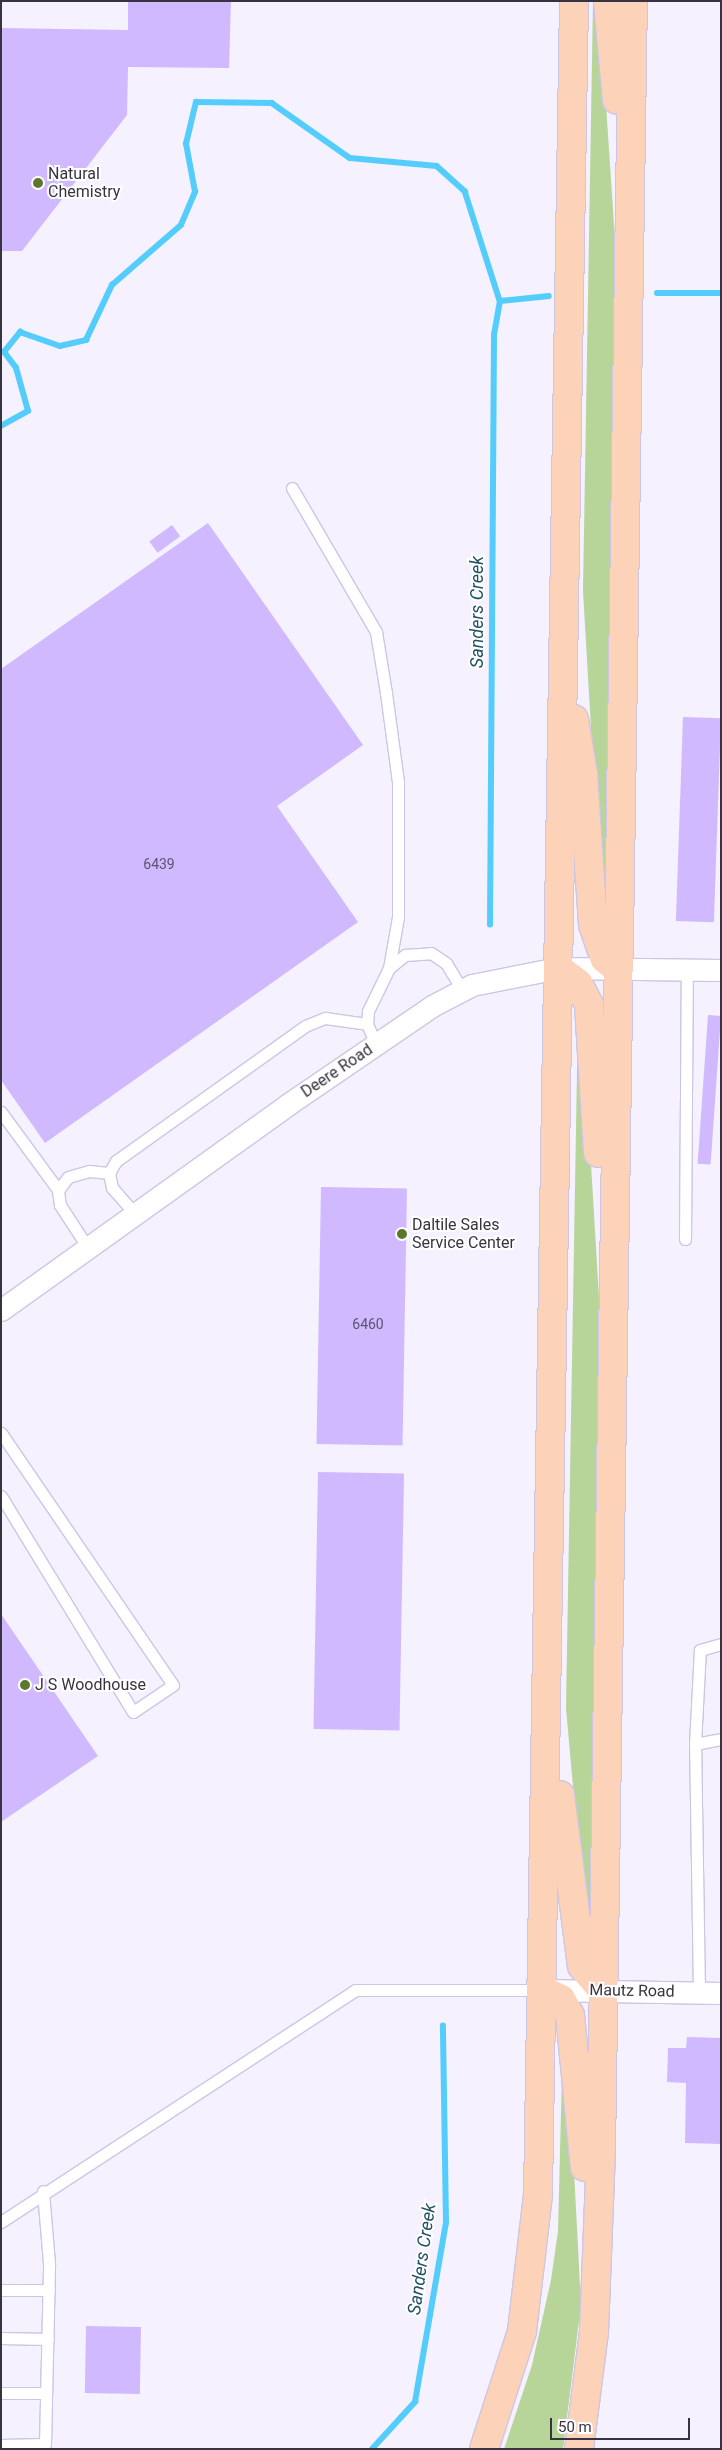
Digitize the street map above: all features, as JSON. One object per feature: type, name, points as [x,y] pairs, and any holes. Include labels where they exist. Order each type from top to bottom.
[{"type":"main road","points":[[484,2449],[522,2331],[528,2294],[538,2194],[543,1990],[562,644],[574,1]]},
{"type":"main road","points":[[608,1],[630,193]]},
{"type":"main road","points":[[578,2449],[596,2283],[603,1991],[633,1]]},
{"type":"main road","points":[[562,644],[583,774],[593,925],[605,959],[617,969]]},
{"type":"main road","points":[[558,968],[578,982],[589,1005],[597,1139],[613,1279]]},
{"type":"main road","points":[[547,1700],[582,1966],[603,1991]]},
{"type":"main road","points":[[543,1990],[561,1999],[570,2015],[596,2283]]},
{"type":"street","name":"Deere Road","points":[[1,1310],[376,1044],[462,990],[496,978],[558,968],[721,970]]},
{"type":"street","name":"Mautz Road","points":[[543,1990],[721,1993]]},
{"type":"lane","points":[[292,488],[376,632],[398,782],[398,917],[389,968],[368,1011],[367,1024],[376,1044]]},
{"type":"lane","points":[[389,968],[404,955],[432,953],[446,963],[462,990]]},
{"type":"lane","points":[[685,1238],[687,970]]},
{"type":"lane","points":[[135,1214],[112,1188],[109,1173],[116,1161],[305,1026],[325,1018],[367,1024]]},
{"type":"lane","points":[[1,1112],[58,1190],[60,1205],[88,1248]]},
{"type":"lane","points":[[58,1190],[68,1177],[89,1171],[109,1173]]},
{"type":"lane","points":[[1,1428],[1,1433],[173,1685],[133,1712],[1,1496]]},
{"type":"lane","points":[[699,1992],[695,1744],[700,1650],[721,1644]]},
{"type":"lane","points":[[695,1744],[721,1739]]},
{"type":"lane","points":[[1,2222],[43,2192],[356,1990],[543,1990]]},
{"type":"lane","points":[[1,2445],[45,2444],[48,2290],[43,2192]]},
{"type":"lane","points":[[1,2290],[48,2290]]},
{"type":"lane","points":[[1,2338],[48,2340]]},
{"type":"lane","points":[[1,2393],[46,2393]]},
{"type":"green space","points":[[593,1],[599,1],[616,254],[607,917],[602,917],[583,591]]},
{"type":"green space","points":[[578,1014],[582,1014],[601,1331],[590,1944],[587,1944],[566,1708]]},
{"type":"green space","points":[[563,2035],[567,2036],[581,2305],[563,2449],[504,2449],[532,2365],[551,2280],[558,2231]]},
{"type":"building","name":"Natural Chemistry","points":[[128,1],[231,1],[229,68],[128,67],[127,115],[22,251],[1,251],[1,28],[128,30]]},
{"type":"building","points":[[208,523],[363,745],[277,806],[358,922],[45,1143],[1,1080],[1,669]]},
{"type":"building","points":[[172,525],[180,536],[158,553],[149,541]]},
{"type":"building","points":[[683,717],[721,718],[714,922],[676,921]]},
{"type":"building","points":[[708,1015],[721,1016],[711,1165],[698,1164]]},
{"type":"building","points":[[321,1187],[407,1189],[403,1445],[317,1444]]},
{"type":"building","points":[[318,1472],[404,1474],[400,1730],[314,1729]]},
{"type":"building","name":"J S Woodhouse","points":[[1,1614],[98,1756],[1,1822]]},
{"type":"building","points":[[687,2037],[721,2038],[721,2144],[685,2143],[686,2083],[667,2082],[668,2048],[686,2048]]},
{"type":"building","points":[[86,2326],[141,2327],[140,2394],[85,2393]]},
{"type":"waterway","points":[[1,426],[28,411],[16,368],[4,352],[20,332],[60,346],[86,340],[112,285],[181,225],[195,192],[186,144],[196,102],[272,103],[350,158],[437,166],[465,191],[500,301],[549,296]]},
{"type":"waterway","points":[[657,293],[721,293]]},
{"type":"waterway","name":"Sanders Creek","points":[[490,925],[494,335],[500,301]]},
{"type":"waterway","name":"Sanders Creek","points":[[372,2449],[415,2402],[446,2223],[443,2026]]},
{"type":"place","name":"Natural Chemistry","points":[[38,183]]},
{"type":"place","name":"Daltile Sales Service Center","points":[[402,1234]]},
{"type":"place","name":"J S Woodhouse","points":[[25,1685]]}]
